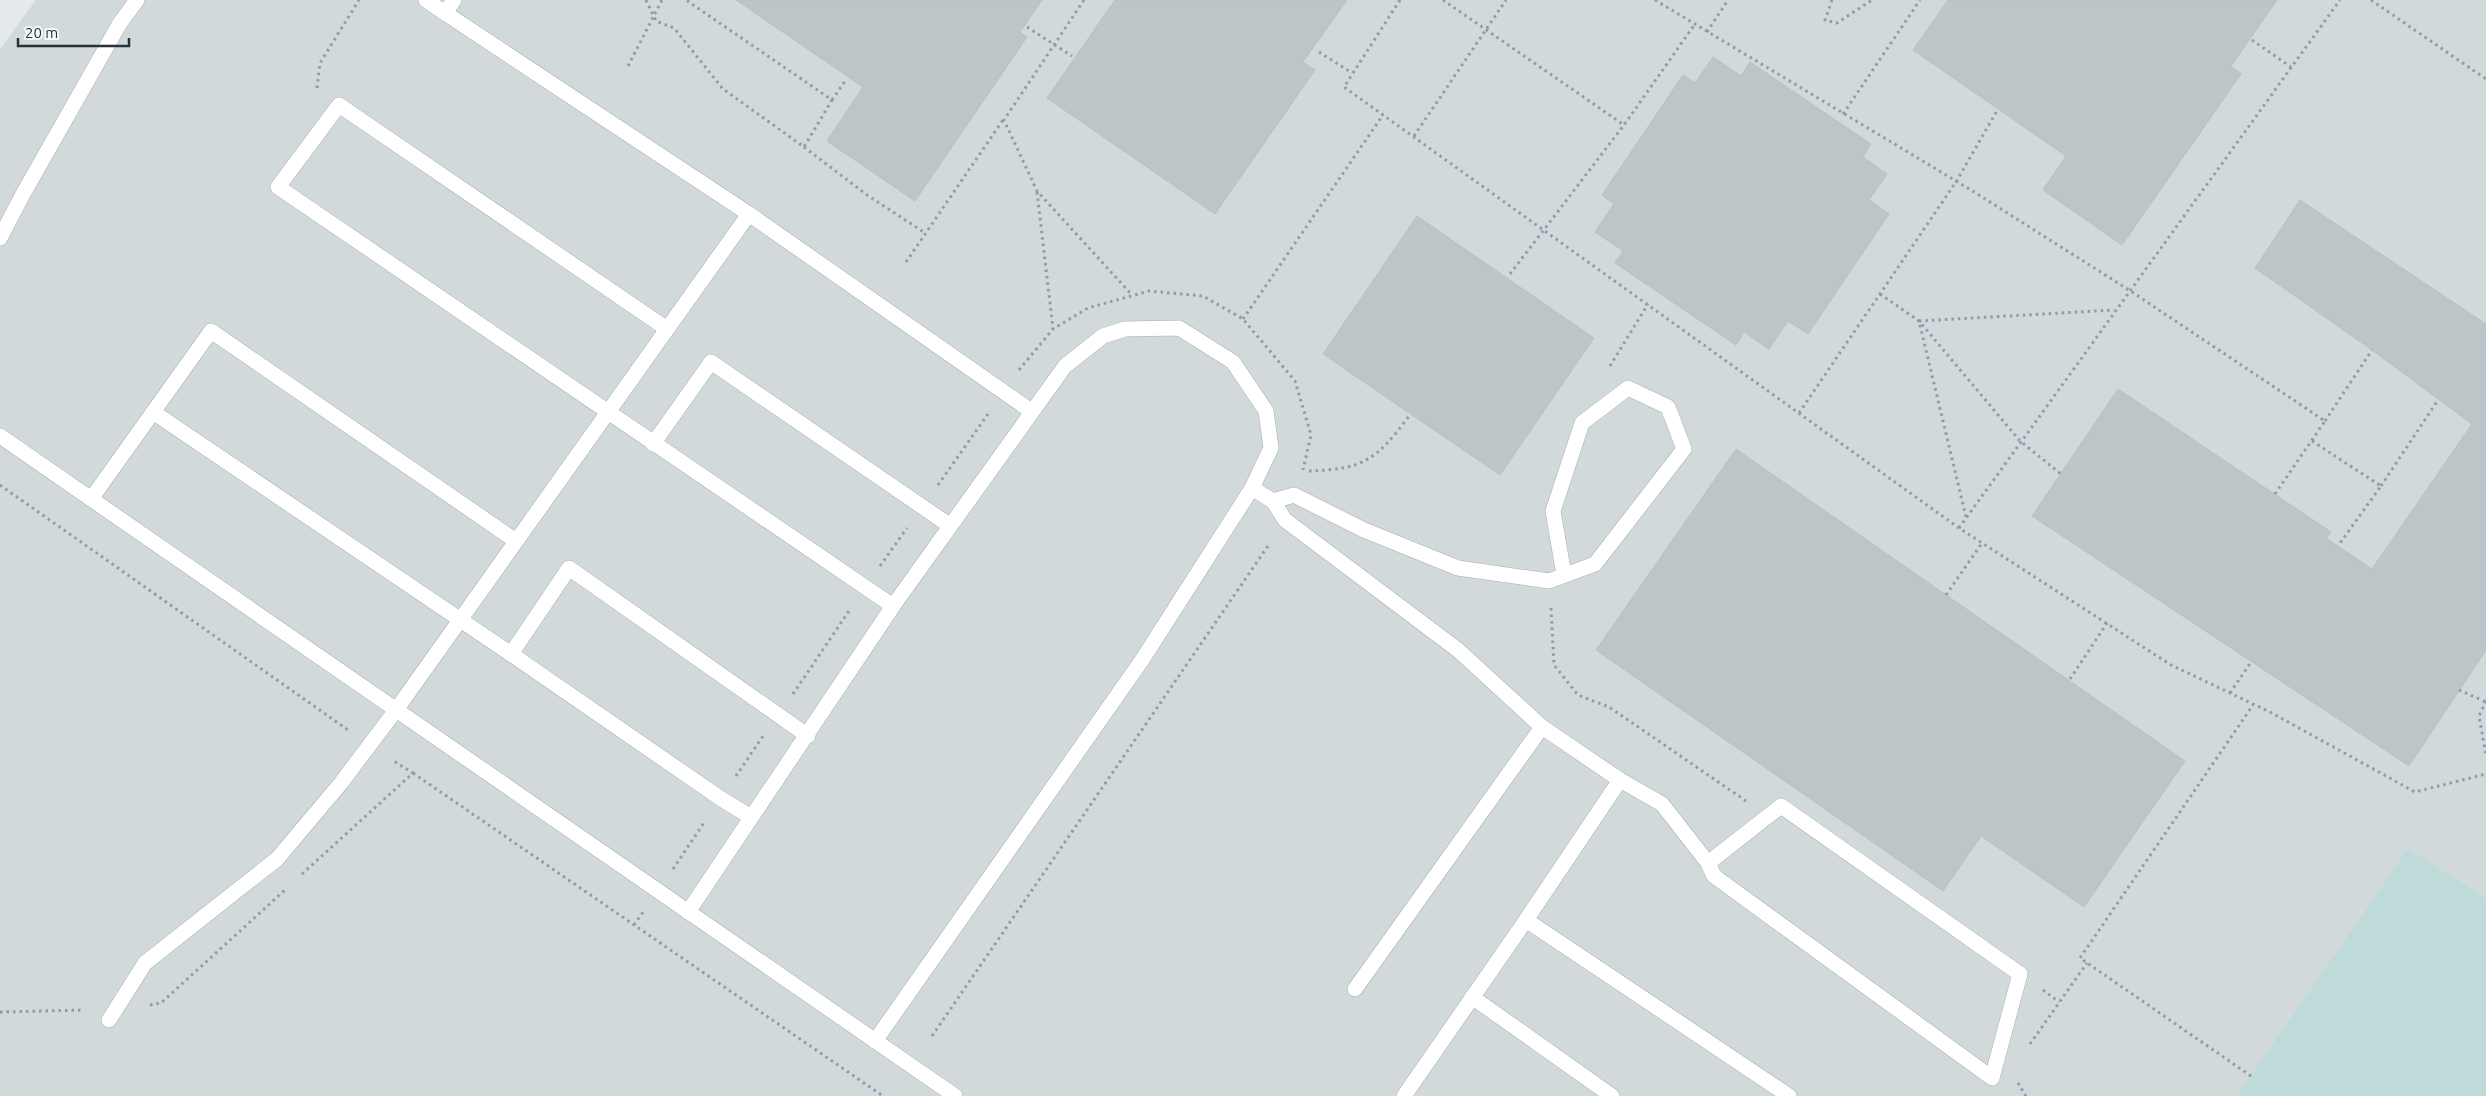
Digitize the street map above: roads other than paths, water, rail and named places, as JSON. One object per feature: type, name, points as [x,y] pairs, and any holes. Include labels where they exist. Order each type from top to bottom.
[{"type":"street","points":[[0,238],[22,194],[120,23],[137,0]]},
{"type":"street","points":[[426,0],[749,214],[1031,411]]},
{"type":"street","points":[[445,13],[454,0]]},
{"type":"street","points":[[667,329],[339,105],[278,187],[893,606]]},
{"type":"street","points":[[112,1015],[145,963],[277,859],[341,783],[396,710],[749,214]]},
{"type":"street","points":[[688,912],[808,736],[893,606],[949,525],[1065,366],[1103,336],[1126,329],[1180,328],[1233,362],[1266,411],[1271,448],[1252,488],[1142,660],[875,1041]]},
{"type":"street","points":[[91,499],[211,331],[516,541]]},
{"type":"street","points":[[653,444],[710,362],[949,525]]},
{"type":"street","points":[[1273,500],[1294,495],[1364,530],[1458,568],[1549,581],[1595,564],[1684,449],[1668,408],[1628,388],[1582,424],[1553,512],[1564,575]]},
{"type":"street","points":[[153,412],[461,619],[720,798],[751,817]]},
{"type":"street","points":[[0,436],[956,1096]]},
{"type":"street","points":[[1252,488],[1273,500],[1285,520],[1458,650],[1542,727],[1620,780],[1662,804],[1708,863],[1714,876],[1992,1078],[2020,974],[1781,806],[1708,863]]},
{"type":"street","points":[[511,654],[569,568],[808,736]]},
{"type":"street","points":[[1355,989],[1542,727]]},
{"type":"street","points":[[1404,1096],[1620,780]]},
{"type":"street","points":[[1526,920],[1788,1096]]},
{"type":"street","points":[[1472,997],[1612,1096]]}]
